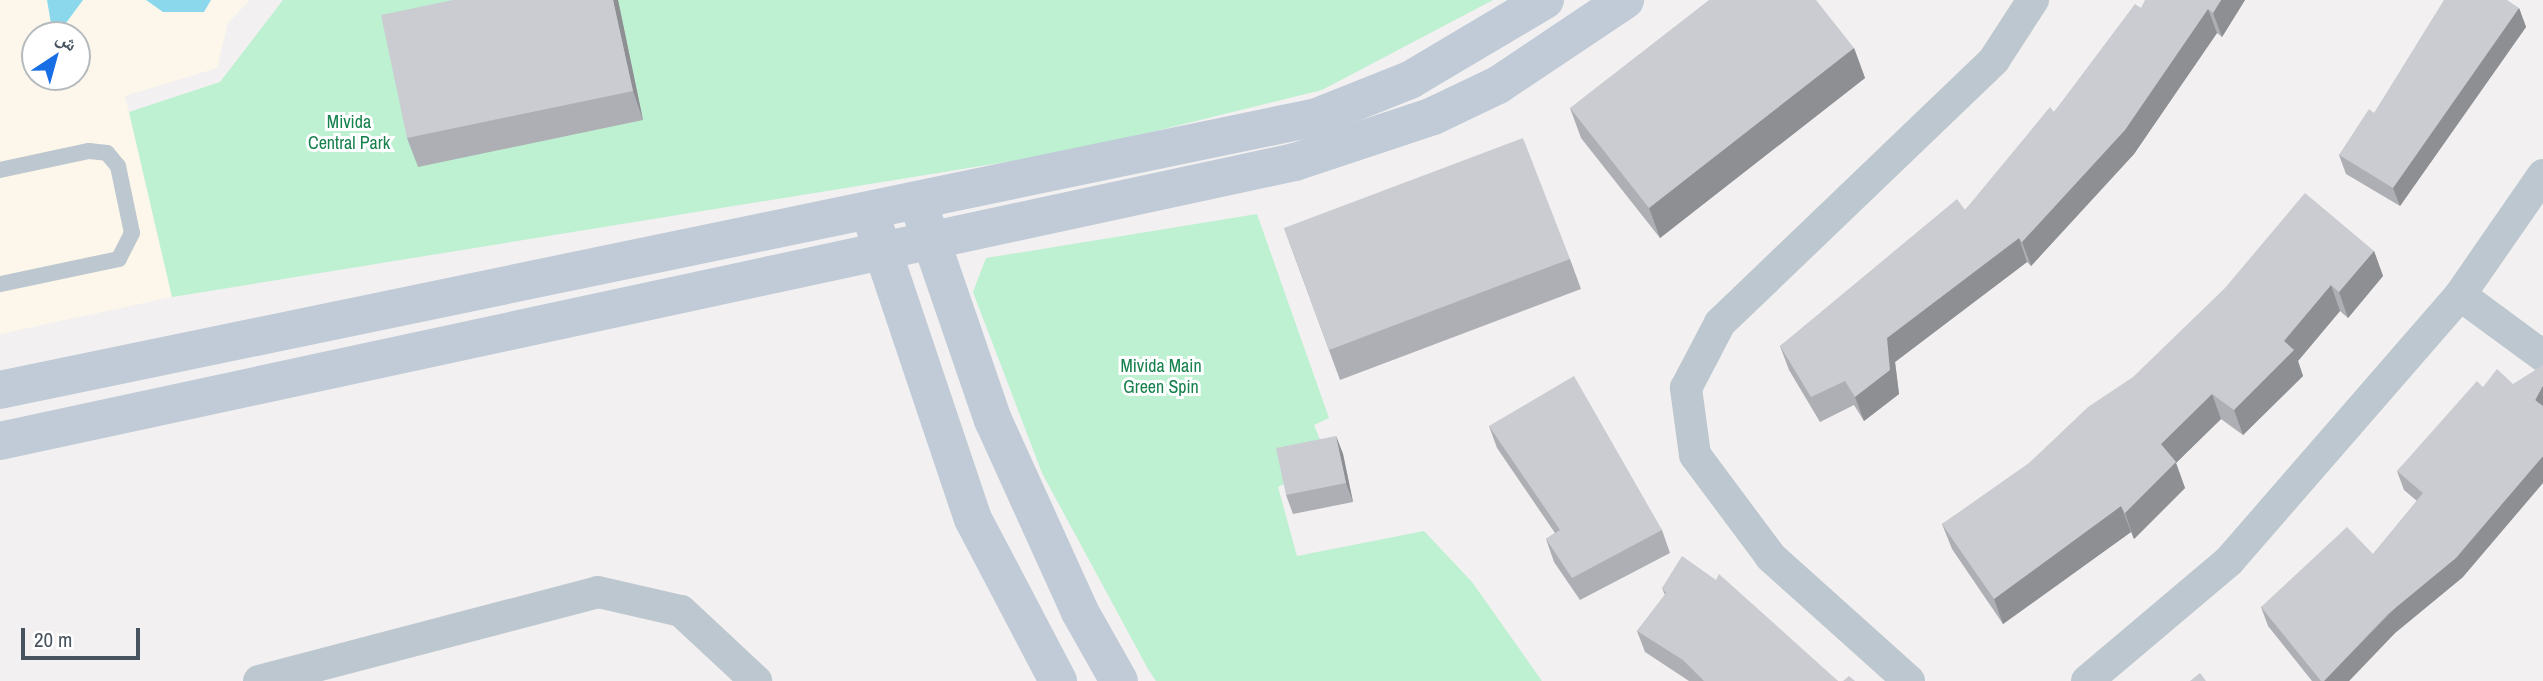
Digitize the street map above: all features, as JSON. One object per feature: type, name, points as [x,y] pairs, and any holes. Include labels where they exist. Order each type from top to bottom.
[{"type":"street","points":[[0,390],[870,212],[1317,117],[1410,80],[1545,0]]},
{"type":"street","points":[[0,441],[932,241],[1365,142],[1498,85],[1625,0]]},
{"type":"street","points":[[1909,681],[1771,557],[1695,455],[1686,388],[1720,323],[1994,60],[2033,0]]},
{"type":"street","points":[[2087,681],[2228,561],[2460,295],[2543,175]]},
{"type":"street","points":[[918,202],[993,420],[1080,612],[1119,681]]},
{"type":"street","points":[[870,212],[972,519],[1058,681]]},
{"type":"street","points":[[2460,295],[2543,356]]},
{"type":"street","points":[[260,681],[598,592],[681,611],[756,681]]},
{"type":"lane","points":[[0,170],[89,151],[107,153],[118,166],[132,233],[119,259],[0,284]]},
{"type":"shaded area","points":[[0,0],[250,0],[228,23],[217,68],[125,96],[172,297],[0,334]]},
{"type":"green space","name":"Mivida Central Park","points":[[283,0],[1493,0],[1322,90],[1079,150],[172,297],[129,112],[220,82]]},
{"type":"green space","name":"Mivida Main Green Spin","points":[[1257,214],[1329,418],[1314,425],[1329,462],[1278,487],[1297,556],[1424,531],[1472,582],[1542,681],[1156,681],[1148,669],[1042,473],[973,292],[986,258]]},
{"type":"water","points":[[47,0],[83,0],[67,21],[51,21]]},
{"type":"water","points":[[146,0],[211,0],[204,12],[163,12]]},
{"type":"building","points":[[453,0],[613,0],[633,91],[407,138],[381,15]]},
{"type":"building","points":[[1709,0],[1816,0],[1854,48],[1649,208],[1570,108]]},
{"type":"building","points":[[2145,0],[2221,0],[2213,13],[2208,9],[2125,130],[2022,242],[2019,238],[1887,338],[1890,370],[1855,397],[1845,381],[1811,397],[1780,346],[1957,199],[1965,210],[2050,107],[2054,112],[2135,4],[2141,8]]},
{"type":"building","points":[[2444,0],[2507,0],[2519,8],[2393,188],[2339,155],[2369,109],[2374,113]]},
{"type":"building","points":[[1523,138],[1570,259],[1329,350],[1284,228]]},
{"type":"building","points":[[2305,193],[2374,251],[2339,292],[2331,285],[2284,341],[2294,350],[2234,410],[2212,394],[2161,444],[2176,462],[2125,513],[2121,506],[1994,599],[1942,524],[2029,463],[2088,407],[2133,377],[2225,288]]},
{"type":"building","points":[[2543,365],[2543,385],[2535,400],[2543,406],[2543,456],[2456,558],[2388,614],[2324,681],[2321,681],[2261,607],[2347,527],[2373,554],[2423,493],[2397,471],[2477,381],[2483,387],[2497,369],[2513,384]]},
{"type":"building","points":[[1574,376],[1662,530],[1572,578],[1546,539],[1560,530],[1489,426]]},
{"type":"building","points":[[1336,436],[1346,483],[1286,495],[1276,448]]},
{"type":"building","points":[[1682,556],[1716,580],[1719,574],[1838,681],[1704,681],[1683,660],[1637,631],[1666,593],[1662,588]]},
{"type":"building","points":[[2200,673],[2206,681],[2190,681]]}]
